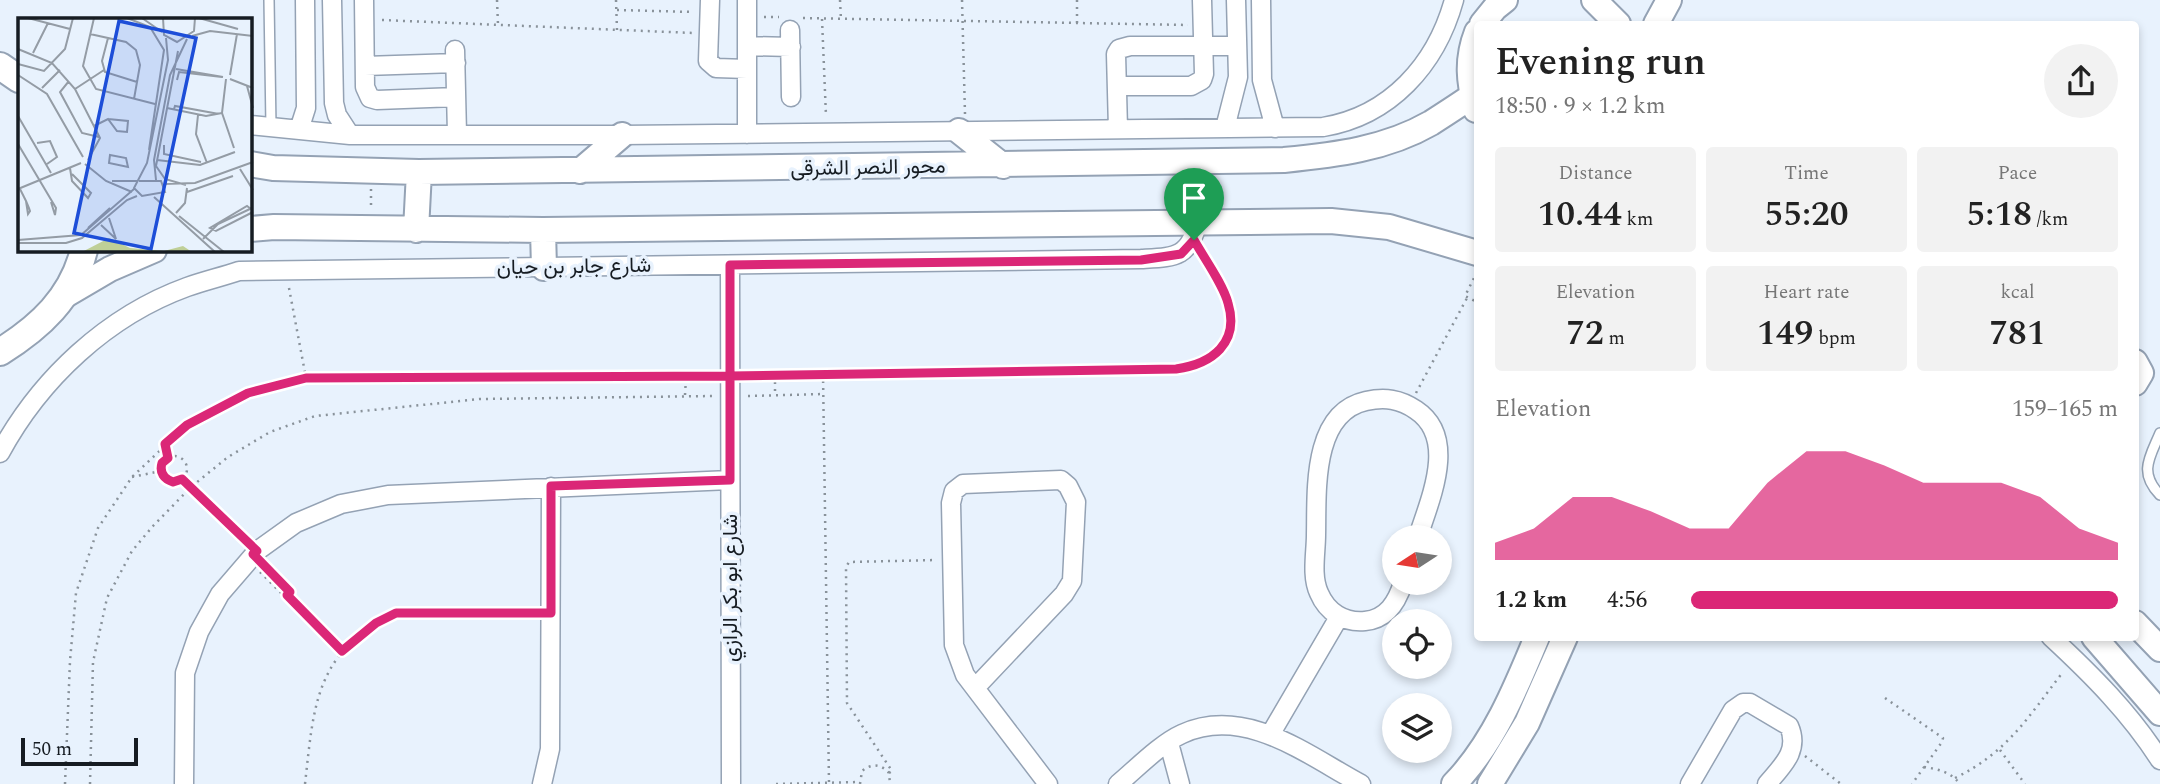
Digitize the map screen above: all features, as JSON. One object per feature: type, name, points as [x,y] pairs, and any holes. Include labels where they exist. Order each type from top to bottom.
[{"type":"main road","points":[[0,365],[8,347],[43,322],[64,296],[75,278],[83,252]]},
{"type":"street","points":[[299,130],[306,108],[305,0]]},
{"type":"street","points":[[332,0],[334,103],[337,115],[351,135]]},
{"type":"street","points":[[364,0],[366,93],[377,100],[456,97]]},
{"type":"street","points":[[1118,86],[1197,84],[1204,74],[1202,0]]},
{"type":"street","points":[[1225,128],[1237,86],[1236,0]]},
{"type":"street","points":[[1261,0],[1262,80],[1275,128]]},
{"type":"street","points":[[252,125],[351,135],[747,134],[1323,127],[1359,118],[1380,107],[1404,87],[1426,60],[1444,28],[1454,0]]},
{"type":"street","points":[[1594,0],[1615,21]]},
{"type":"street","points":[[1658,21],[1669,0]]},
{"type":"street","points":[[710,6],[708,61],[711,66],[747,69]]},
{"type":"street","points":[[747,8],[747,134]]},
{"type":"street","points":[[747,46],[791,28],[791,97]]},
{"type":"street","points":[[1474,43],[1468,64],[1474,98]]},
{"type":"street","points":[[1118,129],[1116,54],[1124,46],[1237,46]]},
{"type":"street","points":[[365,66],[456,56],[457,134]]},
{"type":"street","name":"محور النصر الشرقى","points":[[252,164],[273,168],[419,172],[1003,166],[1284,160],[1335,155],[1384,144],[1474,104]]},
{"type":"street","points":[[962,131],[1003,166]]},
{"type":"street","points":[[580,171],[622,135]]},
{"type":"street","points":[[416,230],[419,172]]},
{"type":"street","points":[[252,229],[1196,231],[1331,221],[1388,228],[1474,252]]},
{"type":"street","points":[[543,230],[544,268]]},
{"type":"street","name":"شارع جابر بن حيان","points":[[0,453],[14,427],[48,382],[89,344],[135,312],[185,287],[239,271],[1141,260],[1181,254],[1196,231]]},
{"type":"street","points":[[64,296],[110,269],[149,252]]},
{"type":"street","name":"شارع ابو بكر الرازي","points":[[730,265],[731,784]]},
{"type":"street","points":[[1398,595],[1393,606],[1383,615],[1370,621],[1357,622],[1339,617],[1323,602],[1317,590],[1315,576],[1318,466],[1327,437],[1343,412],[1358,403],[1381,398],[1409,405],[1424,415],[1437,435],[1437,466],[1421,525]]},
{"type":"street","points":[[184,784],[185,673],[204,622],[220,593],[253,555],[296,523],[341,504],[388,495],[730,480]]},
{"type":"street","points":[[975,688],[1069,588],[1072,581],[1076,502],[1073,493],[1061,480],[962,484],[951,497],[954,645],[965,675],[1048,784]]},
{"type":"street","points":[[542,784],[550,749],[551,486]]},
{"type":"street","points":[[1270,735],[1339,617]]},
{"type":"street","points":[[2139,627],[2160,649]]},
{"type":"street","points":[[1454,784],[1478,755],[1502,713],[1535,641]]},
{"type":"street","points":[[1490,784],[1527,723],[1563,641]]},
{"type":"street","points":[[2055,641],[2099,682],[2144,734],[2160,760]]},
{"type":"street","points":[[2097,641],[2160,713]]},
{"type":"street","points":[[1690,784],[1733,710],[1744,704],[1756,705],[1790,726],[1794,747],[1792,754],[1767,784]]},
{"type":"street","points":[[1118,784],[1180,735],[1203,726],[1228,724],[1253,728],[1270,735],[1361,784]]},
{"type":"street","points":[[1169,743],[1180,784]]},
{"type":"lane","points":[[269,0],[271,127]]},
{"type":"lane","points":[[2160,433],[2147,467],[2150,483],[2160,495]]},
{"type":"path","points":[[497,0],[498,25]]},
{"type":"path","points":[[616,0],[617,30]]},
{"type":"path","points":[[840,0],[841,20]]},
{"type":"path","points":[[962,0],[962,131]]},
{"type":"path","points":[[1077,0],[1077,23]]},
{"type":"path","points":[[617,10],[710,6]]},
{"type":"path","points":[[747,8],[791,28],[822,19],[1203,26]]},
{"type":"path","points":[[365,19],[708,34]]},
{"type":"path","points":[[822,19],[827,133]]},
{"type":"path","points":[[371,172],[371,229]]},
{"type":"path","points":[[65,784],[76,593],[98,528],[132,477],[165,444],[187,425],[248,393],[306,378],[686,377],[1176,369],[1197,366],[1215,356],[1226,340],[1231,321],[1228,301],[1196,231]]},
{"type":"path","points":[[286,271],[306,378]]},
{"type":"path","points":[[1409,405],[1467,298],[1465,296],[1474,278]]},
{"type":"path","points":[[1467,298],[1474,301]]},
{"type":"path","points":[[823,374],[829,783]]},
{"type":"path","points":[[775,375],[775,395]]},
{"type":"path","points":[[685,397],[686,377]]},
{"type":"path","points":[[165,444],[168,458]]},
{"type":"path","points":[[174,456],[183,460],[186,470],[182,479],[168,481],[161,471],[162,463],[168,458],[174,456]]},
{"type":"path","points":[[132,477],[161,471]]},
{"type":"path","points":[[182,479],[290,592],[287,595]]},
{"type":"path","points":[[253,555],[285,597],[287,595],[342,651]]},
{"type":"path","points":[[890,784],[889,773],[892,771],[847,703],[846,567],[849,562],[952,560]]},
{"type":"path","points":[[305,784],[315,702],[326,675],[342,651],[376,623],[396,613],[551,613]]},
{"type":"path","points":[[1955,778],[1979,767],[2008,743],[2074,658]]},
{"type":"path","points":[[1885,698],[1942,737],[1942,742],[1912,784]]},
{"type":"path","points":[[1794,747],[1841,784]]},
{"type":"path","points":[[2000,750],[2025,784]]},
{"type":"path","points":[[776,784],[860,783],[862,771],[873,765],[879,765],[889,773]]},
{"type":"path","points":[[1924,767],[1941,770],[1960,784]]},
{"type":"route","points":[[1194,240],[1181,254],[1141,260],[730,265],[730,376],[306,378],[248,393],[187,425],[165,444],[168,458],[162,463],[162,473],[168,481],[182,479],[257,551],[253,554],[290,592],[287,595],[342,651],[358,635],[396,613],[551,613],[551,486],[730,480],[730,376],[1176,369],[1197,366],[1215,356],[1226,340],[1231,321],[1228,301],[1194,240]]}]
